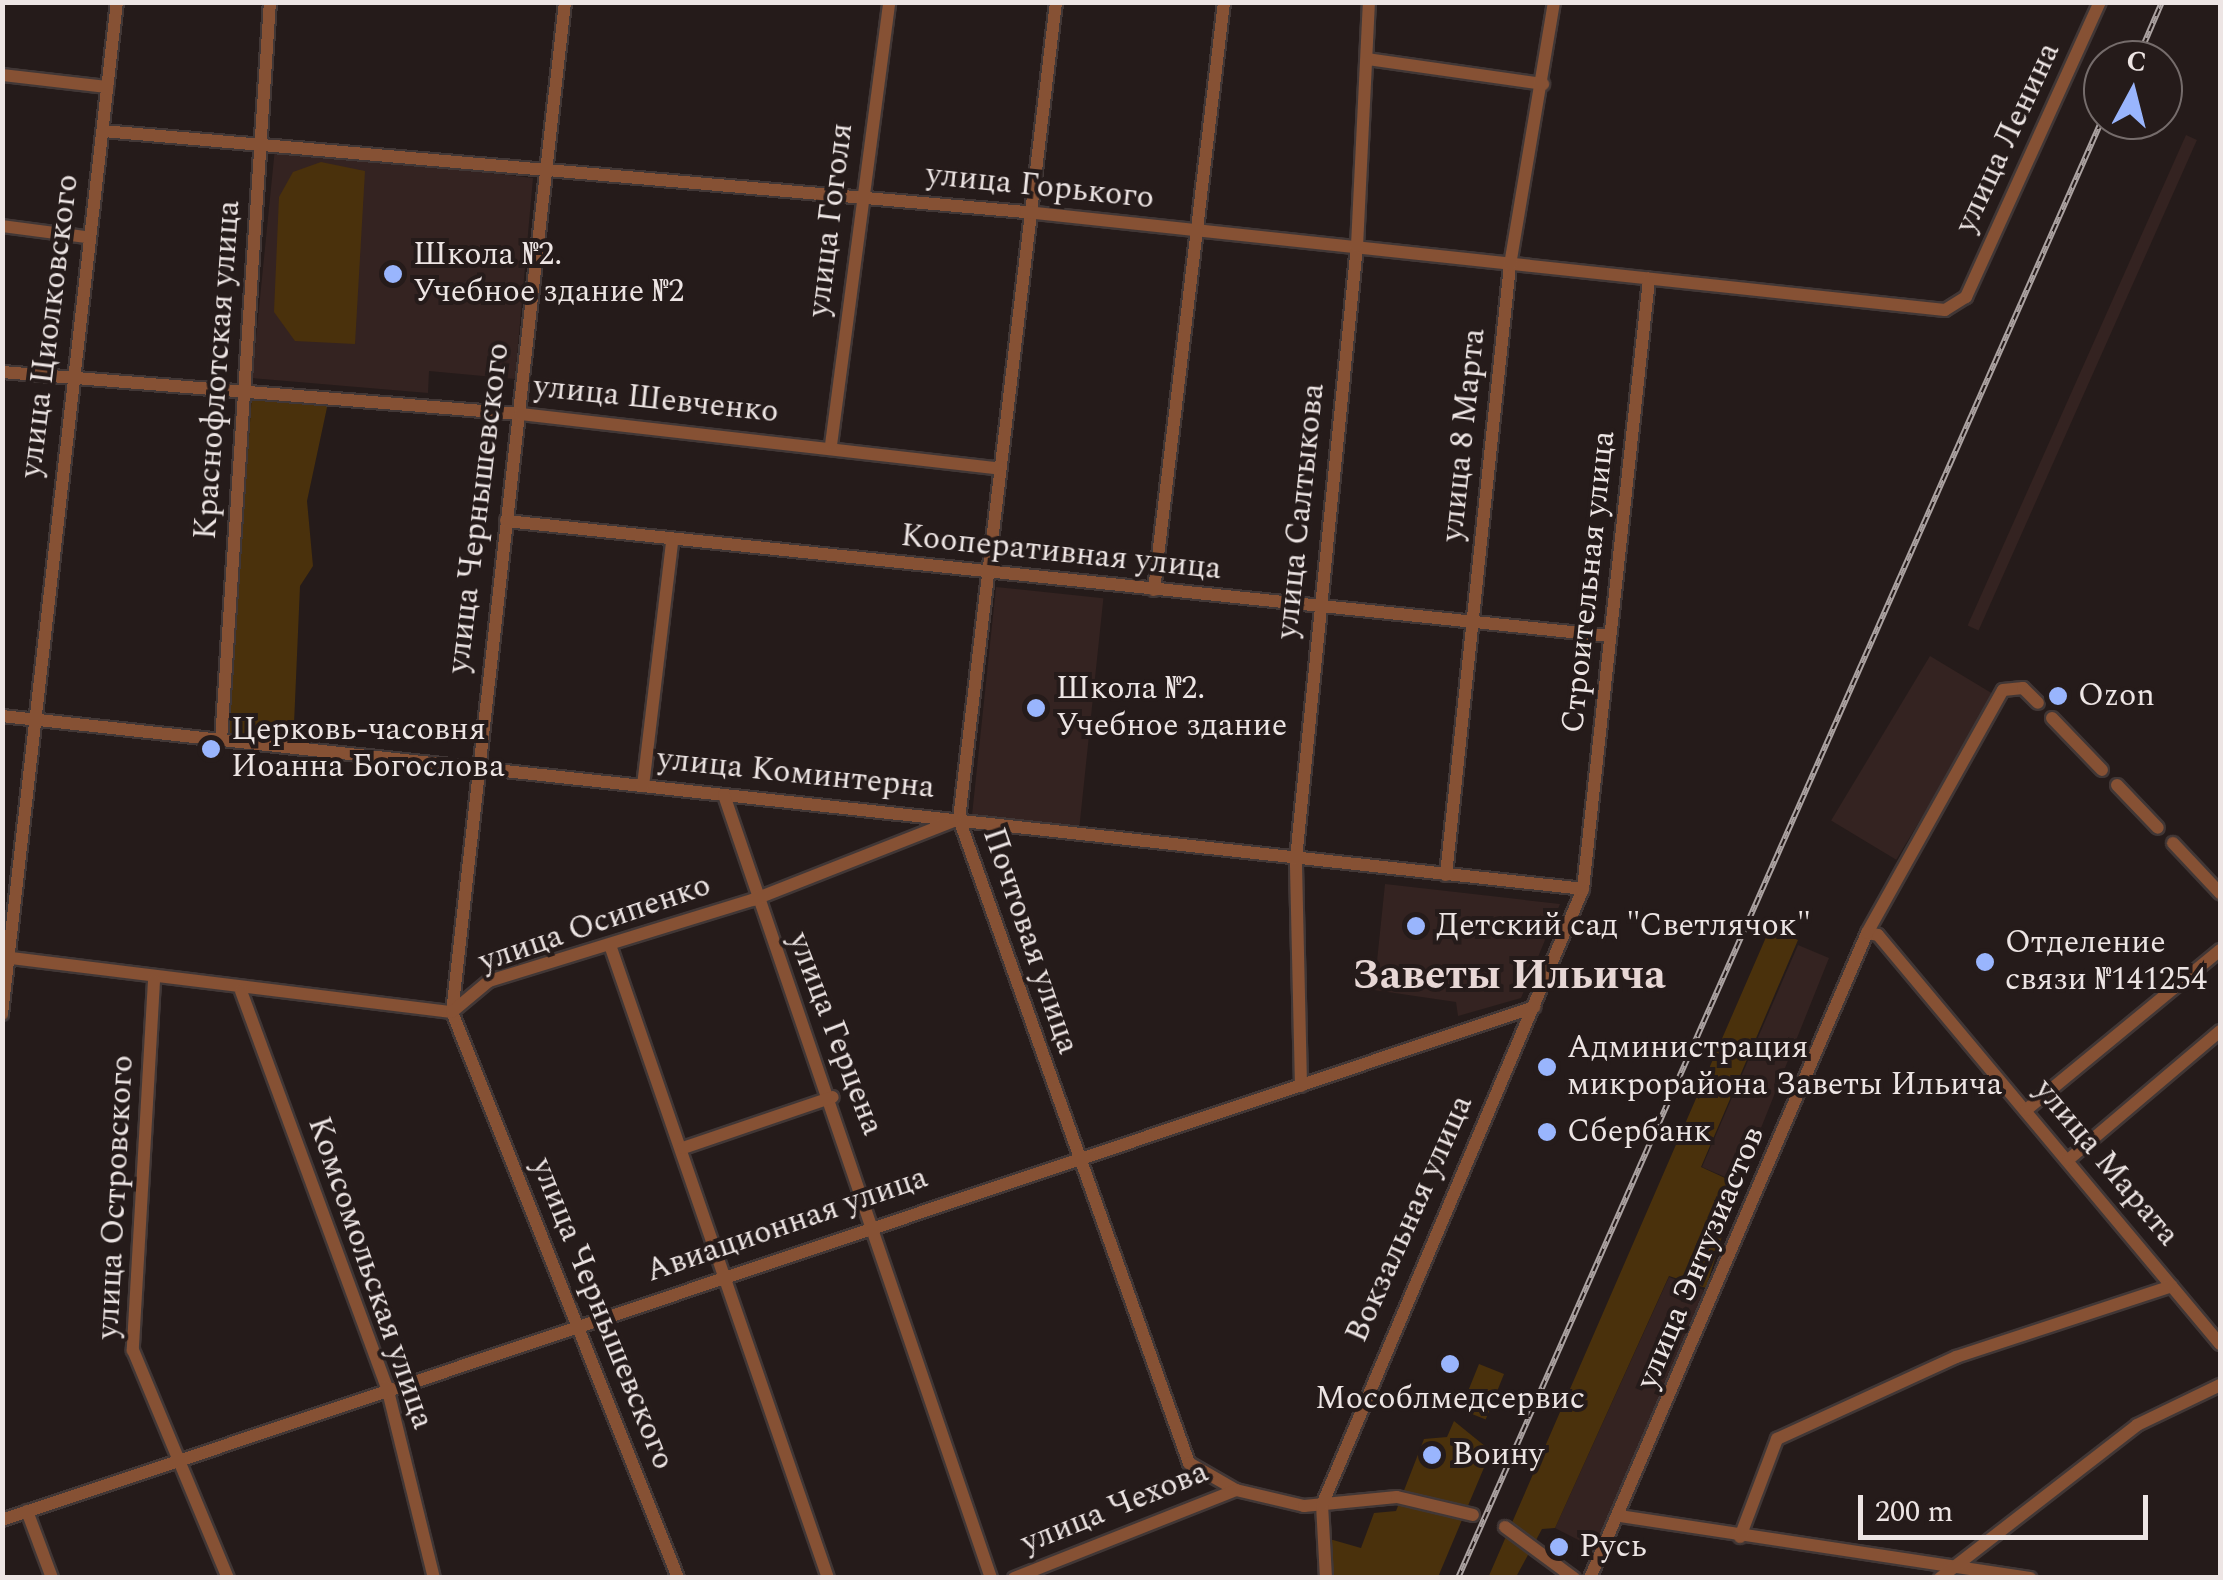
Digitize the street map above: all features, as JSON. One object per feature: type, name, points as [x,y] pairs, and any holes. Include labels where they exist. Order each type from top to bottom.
[{"type":"street","name":"улица Циолковского","points":[[2,1014],[5,957],[86,237],[117,2]]},
{"type":"street","name":"Краснофлотская улица","points":[[221,741],[270,2]]},
{"type":"street","name":"улица Чернышевского","points":[[565,2],[520,414],[475,768],[452,1012],[678,1578]]},
{"type":"street","name":"улица Гоголя","points":[[830,445],[889,2]]},
{"type":"street","name":"Почтовая улица","points":[[1056,2],[995,468],[958,819],[1188,1464],[1236,1490],[1322,1505],[1397,1497],[1473,1515]]},
{"type":"street","points":[[1154,590],[1224,2]]},
{"type":"street","name":"улица Салтыкова","points":[[1302,1086],[1296,859],[1318,607],[1357,246],[1368,2]]},
{"type":"street","name":"улица 8 Марта","points":[[1446,875],[1510,265],[1554,2]]},
{"type":"street","name":"улица Ленина","points":[[1966,297],[2098,3]]},
{"type":"street","points":[[1367,58],[1543,84]]},
{"type":"street","points":[[2,75],[106,86]]},
{"type":"street","name":"улица Горького","points":[[103,131],[862,196],[1945,310],[1966,297]]},
{"type":"street","points":[[2,226],[86,237]]},
{"type":"street","name":"Строительная улица","points":[[1583,889],[1649,279]]},
{"type":"street","name":"улица Шевченко","points":[[2,372],[520,414],[830,445],[995,468]]},
{"type":"street","name":"Кооперативная улица","points":[[506,521],[672,543],[1610,636]]},
{"type":"street","points":[[643,786],[672,543]]},
{"type":"street","name":"улица Энтузиастов","points":[[1590,1578],[1620,1516],[1866,933],[2000,694],[2024,688],[2038,702]]},
{"type":"street","name":"улица Коминтерна","points":[[2,716],[1583,889]]},
{"type":"street","points":[[2052,718],[2102,770]]},
{"type":"street","points":[[2117,785],[2158,828]]},
{"type":"street","name":"улица Герцена","points":[[724,795],[753,900],[833,1096],[992,1578]]},
{"type":"street","name":"улица Осипенко","points":[[5,957],[241,991],[452,1012],[488,981],[753,900],[958,819]]},
{"type":"street","points":[[2173,844],[2220,893]]},
{"type":"street","name":"Вокзальная улица","points":[[1326,1578],[1322,1505],[1583,889]]},
{"type":"street","name":"улица Марата","points":[[1866,933],[1878,935],[2220,1344]]},
{"type":"street","points":[[610,945],[828,1578]]},
{"type":"street","points":[[2026,1110],[2220,950]]},
{"type":"street","name":"улица Островского","points":[[154,980],[133,1350],[228,1578]]},
{"type":"street","name":"Комсомольская улица","points":[[241,991],[387,1387],[434,1578]]},
{"type":"street","name":"Авиационная улица","points":[[2,1520],[1075,1155],[1302,1086],[1534,1007]]},
{"type":"street","points":[[2068,1160],[2220,1031]]},
{"type":"street","points":[[683,1148],[833,1096]]},
{"type":"street","points":[[1740,1536],[1777,1439],[1956,1356],[2172,1286]]},
{"type":"street","points":[[1940,1578],[2137,1425],[2220,1385]]},
{"type":"street","name":"улица Чехова","points":[[1014,1578],[1236,1490]]},
{"type":"street","points":[[26,1511],[52,1578]]},
{"type":"street","points":[[1620,1516],[2030,1578]]},
{"type":"street","points":[[1505,1527],[1574,1578]]},
{"type":"shaded area","points":[[2186,135],[2197,140],[1979,630],[1968,626]]},
{"type":"shaded area","name":"Школа №2. Учебное здание №2","points":[[275,148],[533,178],[515,379],[429,371],[428,393],[252,378]]},
{"type":"shaded area","points":[[321,162],[365,171],[355,344],[295,341],[274,312],[279,197],[293,172]]},
{"type":"shaded area","points":[[252,394],[329,398],[307,501],[313,566],[300,586],[293,747],[228,738]]},
{"type":"shaded area","name":"Школа №2. Учебное здание","points":[[996,587],[1103,598],[1079,828],[972,817]]},
{"type":"shaded area","points":[[1930,656],[1995,695],[1896,860],[1831,821]]},
{"type":"shaded area","points":[[1385,884],[1560,904],[1521,998],[1458,1016],[1456,1002],[1374,990]]},
{"type":"shaded area","points":[[1770,928],[1798,940],[1701,1167],[1738,1184],[1706,1288],[1669,1276],[1555,1528],[1542,1529],[1516,1577],[1488,1578]]},
{"type":"shaded area","points":[[1798,945],[1829,958],[1739,1183],[1702,1167]]},
{"type":"shaded area","points":[[1669,1277],[1706,1291],[1596,1549],[1555,1528]]},
{"type":"shaded area","points":[[1479,1364],[1504,1374],[1486,1420],[1461,1409]]},
{"type":"shaded area","points":[[1454,1421],[1491,1451],[1438,1577],[1334,1577],[1326,1538],[1361,1548],[1374,1513],[1396,1511],[1424,1439],[1447,1437]]},
{"type":"railway","points":[[2146,40],[2162,2]]},
{"type":"railway","points":[[1458,1578],[2093,140]]},
{"type":"place","name":"Школа №2. Учебное здание №2","points":[[393,274]]},
{"type":"place","name":"Ozon","points":[[2058,696]]},
{"type":"place","name":"Школа №2. Учебное здание","points":[[1036,708]]},
{"type":"place","name":"Церковь-часовня Иоанна Богослова","points":[[211,749]]},
{"type":"place","name":"Детский сад \"Светлячок\"","points":[[1416,926]]},
{"type":"place","name":"Отделение связи №141254","points":[[1985,962]]},
{"type":"place","name":"Администрация микрорайона Заветы Ильича","points":[[1547,1067]]},
{"type":"place","name":"Сбербанк","points":[[1547,1132]]},
{"type":"place","name":"Мособлмедсервис","points":[[1450,1364]]},
{"type":"place","name":"Воину","points":[[1432,1455]]},
{"type":"place","name":"Русь","points":[[1559,1547]]},
{"type":"district","name":"Заветы Ильича","points":[[1509,976]]}]
